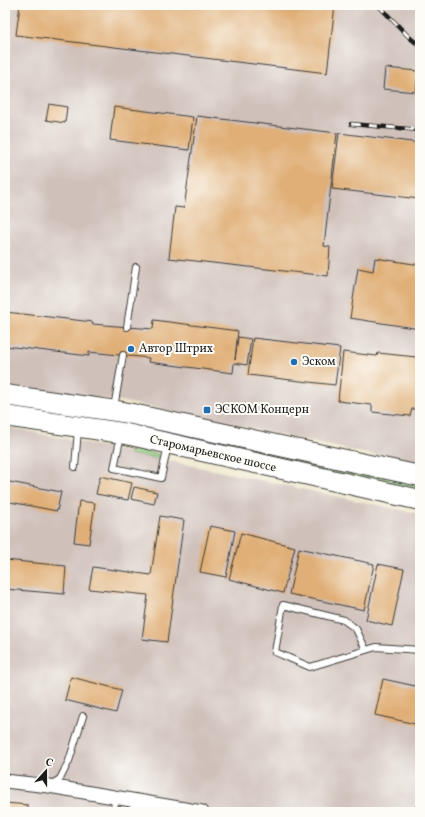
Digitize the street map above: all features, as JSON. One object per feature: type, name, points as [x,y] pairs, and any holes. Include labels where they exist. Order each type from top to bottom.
[{"type":"main road","name":"Старомарьевское шоссе","points":[[5,395],[79,416],[114,424],[420,476]]},
{"type":"main road","name":"Старомарьевское шоссе","points":[[5,416],[79,416]]},
{"type":"main road","name":"Старомарьевское шоссе","points":[[114,424],[169,444],[420,500]]},
{"type":"street","points":[[5,781],[49,786],[202,812]]},
{"type":"lane","points":[[127,327],[136,268]]},
{"type":"lane","points":[[122,355],[114,424],[114,468],[161,478],[169,444]]},
{"type":"lane","points":[[75,467],[79,416]]},
{"type":"lane","points":[[366,650],[356,629],[344,620],[283,605],[275,652],[310,667],[376,647],[420,650]]},
{"type":"lane","points":[[49,786],[60,779],[69,761],[83,716]]},
{"type":"lane","points":[[114,812],[115,798]]},
{"type":"shaded area","points":[[5,5],[420,5],[420,465],[121,401],[5,386]]},
{"type":"shaded area","points":[[5,426],[420,514],[420,812],[5,812]]},
{"type":"green space","points":[[131,449],[158,454],[159,458],[130,454],[129,450]]},
{"type":"green space","points":[[265,449],[420,483],[420,494],[263,459]]},
{"type":"building","points":[[20,5],[335,5],[327,73],[16,35]]},
{"type":"building","points":[[385,68],[418,71],[416,92],[383,89]]},
{"type":"building","points":[[49,104],[67,107],[65,123],[46,120]]},
{"type":"building","points":[[114,107],[193,117],[189,150],[110,140]]},
{"type":"building","points":[[197,116],[337,133],[324,246],[330,247],[328,276],[169,258],[175,207],[184,208]]},
{"type":"building","points":[[339,133],[420,143],[420,199],[332,189]]},
{"type":"building","points":[[375,258],[420,265],[420,329],[350,318],[358,268],[373,271]]},
{"type":"building","points":[[5,312],[93,322],[92,324],[153,329],[154,320],[238,331],[235,360],[238,337],[251,339],[247,365],[234,363],[233,373],[148,362],[149,358],[89,352],[89,356],[5,346]]},
{"type":"building","name":"Эском","points":[[253,338],[340,348],[335,385],[248,375]]},
{"type":"building","points":[[343,352],[377,356],[378,353],[416,357],[417,361],[420,361],[420,410],[412,409],[410,416],[372,412],[372,405],[338,401]]},
{"type":"building","points":[[100,476],[132,483],[128,500],[96,494]]},
{"type":"building","points":[[5,481],[61,492],[57,511],[5,501]]},
{"type":"building","points":[[134,487],[157,492],[154,504],[131,499]]},
{"type":"building","points":[[79,501],[95,503],[89,544],[74,542]]},
{"type":"building","points":[[160,516],[184,520],[167,642],[142,639],[148,595],[89,589],[93,567],[151,575]]},
{"type":"building","points":[[210,526],[235,531],[226,577],[200,572]]},
{"type":"building","points":[[241,533],[295,547],[283,593],[229,579]]},
{"type":"building","points":[[299,548],[374,564],[364,610],[289,594]]},
{"type":"building","points":[[5,560],[66,566],[64,594],[5,589]]},
{"type":"building","points":[[378,564],[404,569],[392,626],[366,620]]},
{"type":"building","points":[[71,677],[122,690],[116,713],[65,700]]},
{"type":"building","points":[[383,679],[420,687],[420,725],[375,715]]},
{"type":"building","points":[[5,803],[28,805],[28,812],[5,812]]},
{"type":"railway","points":[[378,5],[409,37],[420,46]]},
{"type":"railway","points":[[351,124],[420,130]]},
{"type":"place","name":"Автор Штрих","points":[[131,349]]},
{"type":"place","name":"Эском","points":[[294,362]]},
{"type":"place","name":"ЭСКОМ Концерн","points":[[207,410]]}]
